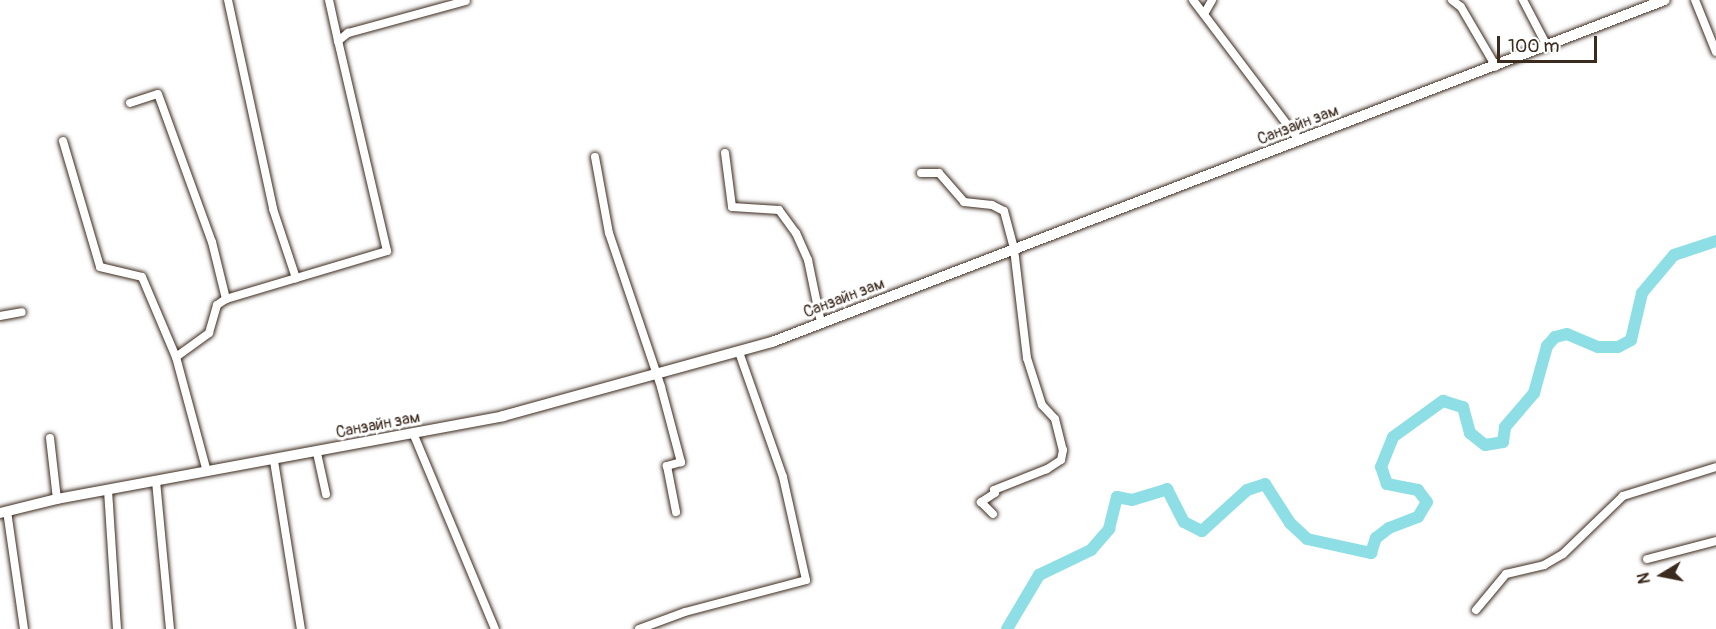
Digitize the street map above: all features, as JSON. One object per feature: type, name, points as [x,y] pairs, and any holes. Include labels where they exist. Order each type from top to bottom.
[{"type":"main road","name":"Санзайн зам","points":[[4,512],[57,499],[317,453],[503,416],[739,352],[1496,67],[1658,1]]},
{"type":"street","points":[[228,0],[273,209],[296,278]]},
{"type":"street","points":[[176,357],[209,333],[217,305],[226,298],[387,251],[329,0]]},
{"type":"street","points":[[1194,0],[1299,140]]},
{"type":"street","points":[[1204,14],[1212,0]]},
{"type":"street","points":[[1452,0],[1461,7],[1479,43],[1496,67]]},
{"type":"street","points":[[1523,0],[1547,46]]},
{"type":"street","points":[[1695,0],[1716,52]]},
{"type":"street","points":[[338,41],[348,33],[466,1]]},
{"type":"street","points":[[130,103],[158,94],[212,242],[226,298]]},
{"type":"street","points":[[63,141],[100,267],[142,277],[176,357],[207,472]]},
{"type":"street","points":[[725,153],[732,207],[779,210],[796,233],[808,260],[821,323]]},
{"type":"street","points":[[596,158],[609,233],[681,462],[667,466],[676,512]]},
{"type":"street","points":[[921,173],[939,172],[964,202],[992,205],[1004,211],[1014,249],[1027,358],[1042,405],[1055,419],[1064,455],[1047,469],[994,490],[995,493],[981,502],[993,514]]},
{"type":"street","points":[[0,316],[22,312]]},
{"type":"street","points":[[639,629],[685,612],[806,580],[783,477],[739,352]]},
{"type":"street","points":[[413,434],[495,629]]},
{"type":"street","points":[[50,438],[57,499]]},
{"type":"street","points":[[317,453],[326,494]]},
{"type":"street","points":[[274,461],[301,629]]},
{"type":"street","points":[[1476,610],[1506,574],[1544,565],[1563,554],[1623,496],[1716,467]]},
{"type":"street","points":[[156,481],[170,629]]},
{"type":"street","points":[[108,490],[117,629]]},
{"type":"street","points":[[4,512],[24,629]]},
{"type":"street","points":[[1647,559],[1716,541]]},
{"type":"waterway","points":[[1007,629],[1039,575],[1091,550],[1109,529],[1117,497],[1132,500],[1167,489],[1184,522],[1202,531],[1247,490],[1265,484],[1290,523],[1307,539],[1371,553],[1376,538],[1389,528],[1418,517],[1427,502],[1418,490],[1387,484],[1381,467],[1393,437],[1443,401],[1463,407],[1470,433],[1485,445],[1503,442],[1505,427],[1534,393],[1547,346],[1555,337],[1567,334],[1598,347],[1618,347],[1631,340],[1642,293],[1674,255],[1716,241]]}]
